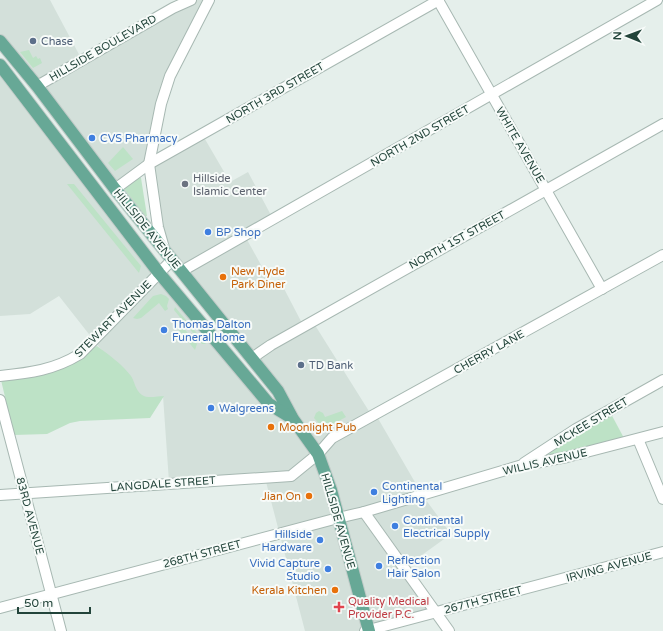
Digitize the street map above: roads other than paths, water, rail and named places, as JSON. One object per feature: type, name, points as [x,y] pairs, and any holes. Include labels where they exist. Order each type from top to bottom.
[{"type":"main road","name":"HILLSIDE AVENUE","points":[[0,41],[37,86],[115,189],[278,391],[293,419],[318,454],[331,490],[368,631]]},
{"type":"main road","name":"HILLSIDE AVENUE","points":[[0,65],[159,273],[269,404],[293,419]]},
{"type":"street","name":"HILLSIDE BOULEVARD","points":[[37,86],[173,8],[191,0]]},
{"type":"street","points":[[169,256],[160,233],[149,164],[161,104],[170,76],[209,0]]},
{"type":"street","name":"NORTH 3RD STREET","points":[[115,189],[149,164],[438,0]]},
{"type":"street","name":"WHITE AVENUE","points":[[438,0],[602,289]]},
{"type":"street","name":"NORTH 2ND STREET","points":[[182,272],[658,0]]},
{"type":"street","name":"NORTH 1ST STREET","points":[[252,358],[277,342],[663,124]]},
{"type":"street","name":"CHERRY LANE","points":[[318,454],[332,438],[663,255]]},
{"type":"street","name":"STEWART AVENUE","points":[[0,376],[32,373],[48,369],[66,363],[80,354],[159,273],[169,256]]},
{"type":"street","name":"MCKEE STREET","points":[[519,466],[576,429],[663,380]]},
{"type":"street","name":"83RD AVENUE","points":[[0,400],[61,631]]},
{"type":"street","name":"WILLIS AVENUE","points":[[405,501],[519,466],[567,458],[663,432]]},
{"type":"street","points":[[638,439],[663,499]]},
{"type":"street","name":"LANGDALE STREET","points":[[0,495],[291,476],[318,454]]},
{"type":"street","name":"268TH STREET","points":[[0,608],[405,501]]},
{"type":"street","points":[[364,512],[449,631]]},
{"type":"street","name":"IRVING AVENUE","points":[[556,581],[663,552]]},
{"type":"street","name":"267TH STREET","points":[[368,631],[556,581]]},
{"type":"place","name":"Chase","points":[[33,41]]},
{"type":"place","name":"CVS Pharmacy","points":[[92,138]]},
{"type":"place","name":"Hillside Islamic Center","points":[[185,184]]},
{"type":"place","name":"BP Shop","points":[[208,232]]},
{"type":"place","name":"New Hyde Park Diner","points":[[223,277]]},
{"type":"place","name":"Thomas Dalton Funeral Home","points":[[164,330]]},
{"type":"place","name":"TD Bank","points":[[301,365]]},
{"type":"place","name":"Walgreens","points":[[211,408]]},
{"type":"place","name":"Moonlight Pub","points":[[271,427]]},
{"type":"place","name":"Continental Lighting","points":[[374,492]]},
{"type":"place","name":"Jian On","points":[[309,496]]},
{"type":"place","name":"Continental Electrical Supply","points":[[395,526]]},
{"type":"place","name":"Hillside Hardware","points":[[320,540]]},
{"type":"place","name":"Reflection Hair Salon","points":[[379,566]]},
{"type":"place","name":"Vivid Capture Studio","points":[[328,569]]},
{"type":"place","name":"Kerala Kitchen","points":[[335,590]]},
{"type":"place","name":"Quality Medical Provider P.C.","points":[[339,607]]}]
